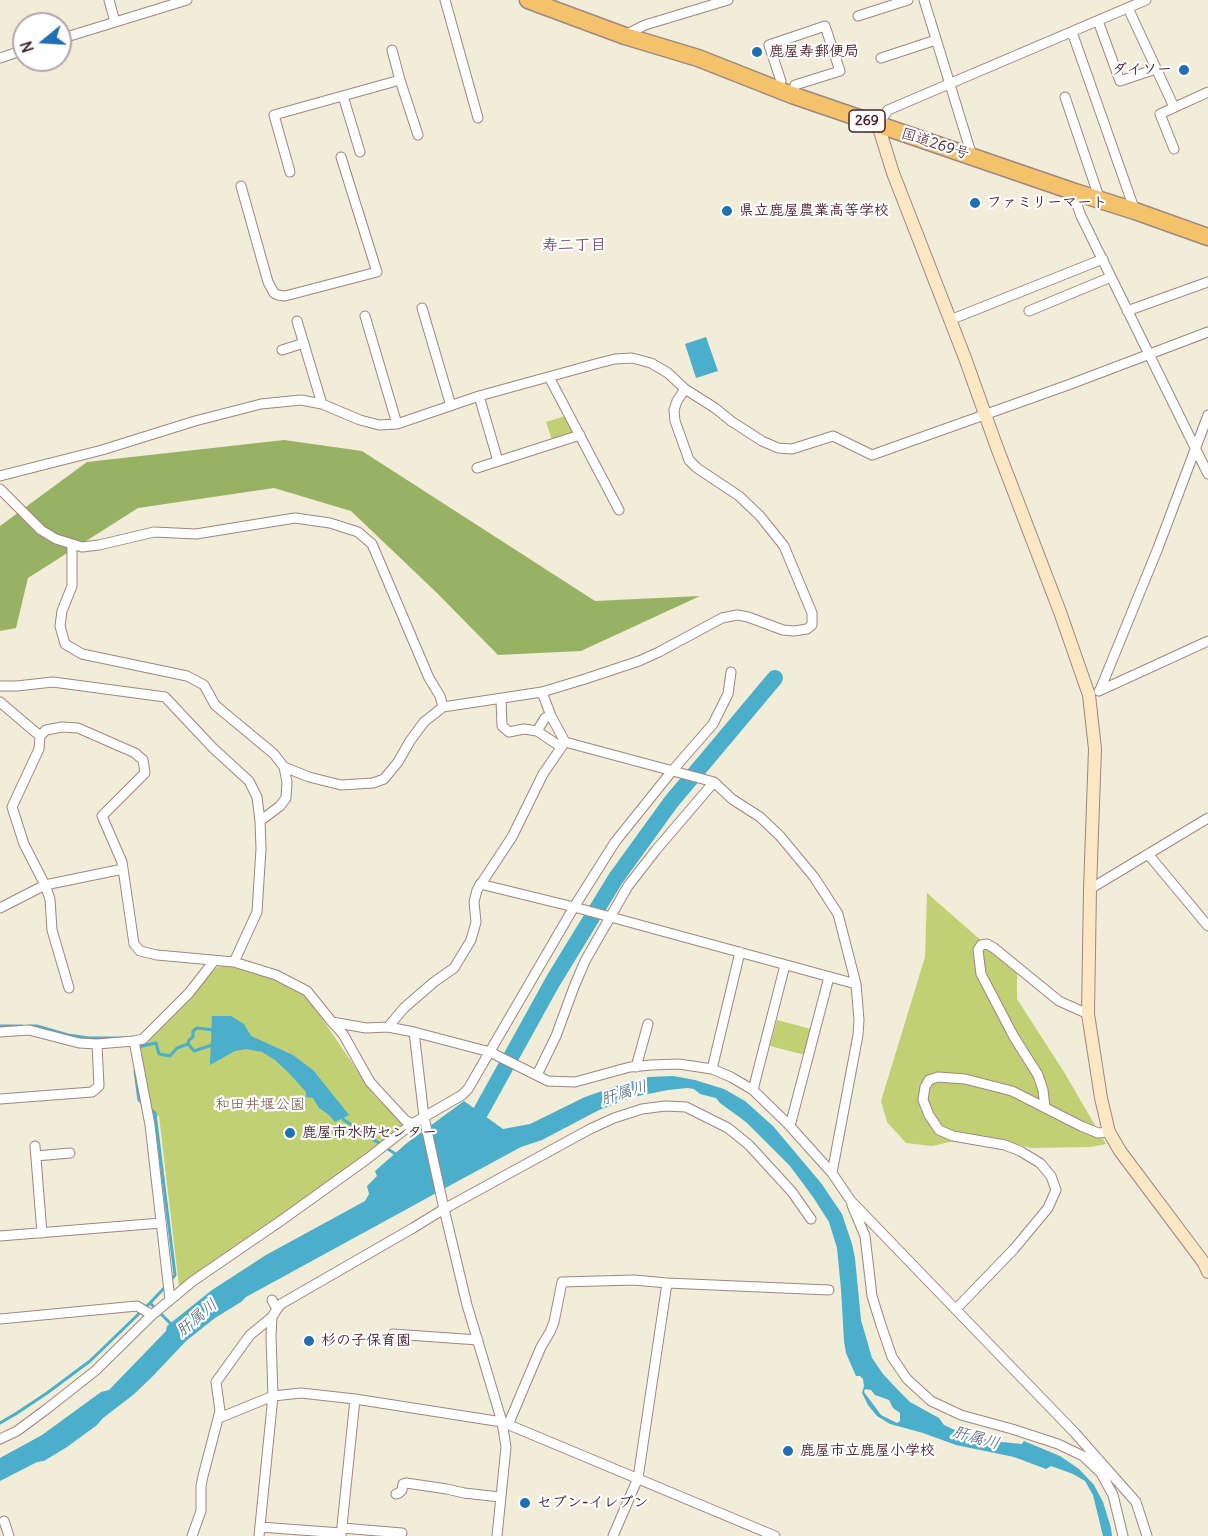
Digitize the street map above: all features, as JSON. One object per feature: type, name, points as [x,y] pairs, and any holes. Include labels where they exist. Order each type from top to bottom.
[{"type":"highway","name":"国道269号","points":[[528,0],[625,36],[698,58],[878,125],[1208,237]]},
{"type":"street","points":[[109,0],[115,22]]},
{"type":"street","points":[[72,35],[187,0]]},
{"type":"street","points":[[445,0],[478,118]]},
{"type":"street","points":[[625,36],[645,25],[728,0]]},
{"type":"street","points":[[858,16],[909,0]]},
{"type":"street","points":[[924,0],[972,156]]},
{"type":"street","points":[[1146,0],[888,110],[878,125],[893,173],[984,415],[1060,612],[1095,693],[1088,1014],[1101,1098],[1109,1132],[1120,1151],[1204,1263],[1208,1272]]},
{"type":"street","points":[[1128,8],[1174,108]]},
{"type":"street","points":[[1098,21],[1120,81],[1156,69]]},
{"type":"street","points":[[825,26],[840,71],[795,85],[785,92],[769,45],[825,26]]},
{"type":"street","points":[[1072,32],[1135,211]]},
{"type":"street","points":[[881,58],[936,40]]},
{"type":"street","points":[[392,51],[418,135]]},
{"type":"street","points":[[290,172],[274,116],[400,80]]},
{"type":"street","points":[[1174,150],[1160,114],[1208,92]]},
{"type":"street","points":[[343,96],[360,152]]},
{"type":"street","points":[[1065,98],[1100,200]]},
{"type":"street","points":[[241,186],[268,282],[274,293],[285,296],[377,272],[341,157]]},
{"type":"street","points":[[1075,192],[1075,199],[1082,216],[1208,474]]},
{"type":"street","points":[[950,320],[1103,259]]},
{"type":"street","points":[[1029,311],[1111,277]]},
{"type":"street","points":[[1127,311],[1208,282]]},
{"type":"street","points":[[422,308],[452,406]]},
{"type":"street","points":[[365,316],[397,424]]},
{"type":"street","points":[[297,321],[322,404]]},
{"type":"street","points":[[0,476],[102,450],[195,421],[261,404],[301,400],[322,404],[360,420],[379,425],[397,424],[479,396],[607,361],[632,358],[651,363],[668,373],[685,389],[731,421],[762,441],[778,448],[792,449],[833,436],[872,455],[1208,332]]},
{"type":"street","points":[[282,350],[304,343]]},
{"type":"street","points":[[549,377],[619,510]]},
{"type":"street","points":[[284,767],[309,777],[341,784],[373,783],[384,779],[424,722],[443,707],[542,692],[639,661],[722,618],[737,615],[783,630],[794,631],[807,629],[812,625],[812,613],[784,546],[760,516],[739,496],[697,468],[689,460],[675,421],[674,410],[685,389]]},
{"type":"street","points":[[479,396],[498,461]]},
{"type":"street","points":[[1095,693],[1158,548],[1208,415]]},
{"type":"street","points":[[477,468],[580,435]]},
{"type":"street","points":[[0,489],[41,530],[56,539],[82,547],[154,532],[196,534],[295,518],[330,523],[358,532],[372,544],[443,707]]},
{"type":"street","points":[[72,544],[72,586],[62,610],[60,626],[65,644],[82,654],[188,676],[204,685],[215,705],[274,754],[284,767],[287,782],[286,798],[280,806],[260,821]]},
{"type":"street","points":[[1095,693],[1208,641]]},
{"type":"street","points":[[0,1439],[33,1420],[95,1371],[152,1315],[193,1281],[282,1220],[412,1124],[425,1120],[468,1089],[574,907],[615,842],[713,724],[728,694],[731,672]]},
{"type":"street","points":[[0,686],[53,682],[165,697],[213,748],[249,781],[257,797],[260,821],[261,849],[257,912],[234,962]]},
{"type":"street","points":[[542,692],[563,745]]},
{"type":"street","points":[[501,699],[502,726],[508,732],[524,729],[537,731],[563,745],[714,782],[732,799],[760,817],[780,836],[814,877],[838,914],[856,984],[859,1020],[832,1173]]},
{"type":"street","points":[[0,702],[40,736]]},
{"type":"street","points":[[537,731],[544,718],[551,716]]},
{"type":"street","points":[[69,988],[52,930],[50,899],[24,844],[12,807],[39,749],[40,736],[46,730],[62,727],[78,728],[135,753],[142,760],[145,773],[102,816],[122,862],[134,944],[140,951],[157,955],[234,962],[276,975],[307,991],[343,1034],[370,1082],[405,1120],[412,1124]]},
{"type":"street","points":[[388,1027],[404,1008],[454,968],[471,940],[476,922],[474,902],[477,890],[512,837],[543,774],[563,745]]},
{"type":"street","points":[[534,1074],[556,1036],[585,961],[628,886],[714,782]]},
{"type":"street","points":[[1090,889],[1208,818]]},
{"type":"street","points":[[1148,854],[1208,926]]},
{"type":"street","points":[[0,908],[45,885],[123,869]]},
{"type":"street","points":[[480,884],[574,907],[856,984]]},
{"type":"street","points":[[1045,1107],[1038,1075],[1014,1037],[981,974],[978,950],[981,945],[987,944],[994,948],[1059,1001],[1088,1014]]},
{"type":"street","points":[[712,1069],[740,952]]},
{"type":"street","points":[[0,1032],[29,1030],[79,1043],[97,1044],[143,1039],[189,993],[214,961]]},
{"type":"street","points":[[753,1090],[785,965]]},
{"type":"street","points":[[790,1126],[829,977]]},
{"type":"street","points":[[332,1022],[366,1028],[388,1027],[490,1052],[548,1081],[575,1082],[636,1067],[679,1064],[712,1069],[753,1090],[790,1126],[832,1173],[851,1201],[1075,1433],[1136,1502],[1148,1536]]},
{"type":"street","points":[[636,1067],[648,1024]]},
{"type":"street","points":[[414,1032],[425,1120],[444,1209],[467,1305],[505,1423],[506,1447],[496,1536]]},
{"type":"street","points":[[135,1041],[150,1125],[170,1299]]},
{"type":"street","points":[[0,1099],[92,1092],[99,1086],[97,1044]]},
{"type":"street","points":[[956,1309],[1014,1249],[1048,1208],[1056,1190],[1051,1176],[1040,1163],[1020,1151],[1005,1145],[953,1136],[939,1130],[923,1100],[925,1087],[929,1080],[938,1077],[965,1079],[1012,1091],[1098,1133],[1109,1132]]},
{"type":"street","points":[[192,1536],[201,1511],[202,1476],[219,1418],[216,1382],[250,1335],[274,1308],[444,1209],[590,1129],[642,1108],[686,1107],[728,1128],[749,1145],[792,1192],[811,1219]]},
{"type":"street","points":[[42,1233],[36,1151],[70,1153]]},
{"type":"street","points":[[851,1201],[865,1236],[872,1296],[892,1357],[907,1379],[931,1401],[961,1416],[1058,1444],[1083,1456],[1101,1473],[1113,1495],[1124,1536]]},
{"type":"street","points":[[0,1236],[161,1223]]},
{"type":"street","points":[[505,1423],[550,1332],[562,1282],[634,1280],[829,1290]]},
{"type":"street","points":[[613,1536],[638,1479],[667,1283]]},
{"type":"street","points":[[0,1319],[137,1306],[152,1315]]},
{"type":"street","points":[[274,1308],[271,1336],[273,1396],[259,1531],[402,1533]]},
{"type":"street","points":[[393,1334],[478,1340]]},
{"type":"street","points":[[219,1418],[273,1396],[301,1393],[355,1399],[505,1423],[775,1536]]},
{"type":"street","points":[[341,1532],[355,1399]]},
{"type":"street","points":[[396,1494],[406,1483],[500,1497]]},
{"type":"street","points":[[3,1521],[9,1536]]},
{"type":"green space","points":[[565,416],[573,433],[552,440],[546,422]]},
{"type":"green space","points":[[284,440],[362,451],[595,601],[700,596],[581,651],[498,655],[351,511],[274,488],[138,508],[28,578],[16,628],[0,631],[0,526],[87,462]]},
{"type":"green space","points":[[927,893],[1017,972],[1017,999],[1064,1072],[1106,1144],[1090,1147],[1031,1148],[981,1135],[932,1146],[906,1143],[887,1122],[881,1101],[925,957]]},
{"type":"green space","name":"和田井堰公園","points":[[228,965],[271,977],[306,995],[374,1095],[405,1125],[294,1207],[179,1286],[159,1116],[151,1118],[140,1048],[189,1000],[213,970]]},
{"type":"green space","points":[[777,1020],[811,1029],[805,1055],[770,1046]]},
{"type":"water","points":[[706,337],[718,371],[696,378],[685,344]]},
{"type":"water","points":[[212,1016],[231,1016],[244,1024],[251,1036],[293,1055],[314,1071],[349,1115],[335,1122],[319,1108],[313,1098],[306,1097],[306,1092],[289,1073],[262,1052],[246,1049],[235,1051],[210,1065]]},
{"type":"water","name":"肝属川","points":[[673,1076],[724,1089],[745,1101],[773,1126],[821,1183],[842,1214],[855,1258],[861,1320],[872,1358],[883,1374],[910,1402],[939,1418],[944,1425],[961,1433],[992,1441],[1022,1444],[1024,1441],[1060,1456],[1079,1469],[1094,1485],[1103,1502],[1112,1536],[1103,1536],[1093,1495],[1085,1481],[1073,1474],[1051,1466],[1046,1469],[1014,1457],[956,1445],[890,1424],[877,1416],[862,1393],[863,1379],[856,1376],[846,1353],[837,1248],[829,1222],[790,1166],[746,1122],[716,1098],[687,1088],[633,1097],[599,1110],[542,1140],[521,1147],[246,1297],[186,1341],[133,1395],[97,1425],[44,1461],[37,1462],[0,1481],[0,1458],[42,1435],[101,1392],[109,1390],[166,1331],[167,1326],[212,1290],[266,1255],[365,1201],[369,1194],[367,1186],[377,1176],[375,1171],[407,1143],[464,1101],[503,1129],[530,1124],[585,1097],[649,1077]],"holes":[[[865,1389],[871,1390],[875,1395],[889,1400],[893,1408],[900,1413],[900,1421],[897,1423],[881,1415],[864,1392]]]},
{"type":"waterway","points":[[469,1133],[553,981],[616,878],[671,802],[775,678]]},
{"type":"waterway","points":[[0,1026],[22,1026]]},
{"type":"waterway","points":[[29,1026],[89,1038],[126,1038]]},
{"type":"waterway","points":[[188,1044],[193,1037],[193,1031],[197,1028],[214,1030]]},
{"type":"waterway","points":[[138,1047],[156,1043],[159,1054],[170,1056],[177,1048],[188,1044],[194,1051],[212,1045]]},
{"type":"waterway","points":[[135,1071],[139,1100],[144,1104]]},
{"type":"waterway","points":[[149,1108],[155,1113],[175,1275],[170,1281]]},
{"type":"waterway","points":[[341,1116],[397,1155]]},
{"type":"waterway","name":"肝属川","points":[[166,1286],[150,1303],[171,1324]]},
{"type":"waterway","points":[[0,1423],[47,1393],[90,1361],[150,1303]]},
{"type":"place","name":"鹿屋寿郵便局","points":[[757,52]]},
{"type":"place","name":"ダイソー","points":[[1184,70]]},
{"type":"place","name":"ファミリーマート","points":[[975,203]]},
{"type":"place","name":"県立鹿屋農業高等学校","points":[[727,211]]},
{"type":"place","name":"鹿屋市水防センター","points":[[290,1133]]},
{"type":"place","name":"杉の子保育園","points":[[309,1341]]},
{"type":"place","name":"鹿屋市立鹿屋小学校","points":[[788,1451]]},
{"type":"place","name":"セブン-イレブン","points":[[525,1503]]},
{"type":"district","name":"寿二丁目","points":[[574,245]]}]
